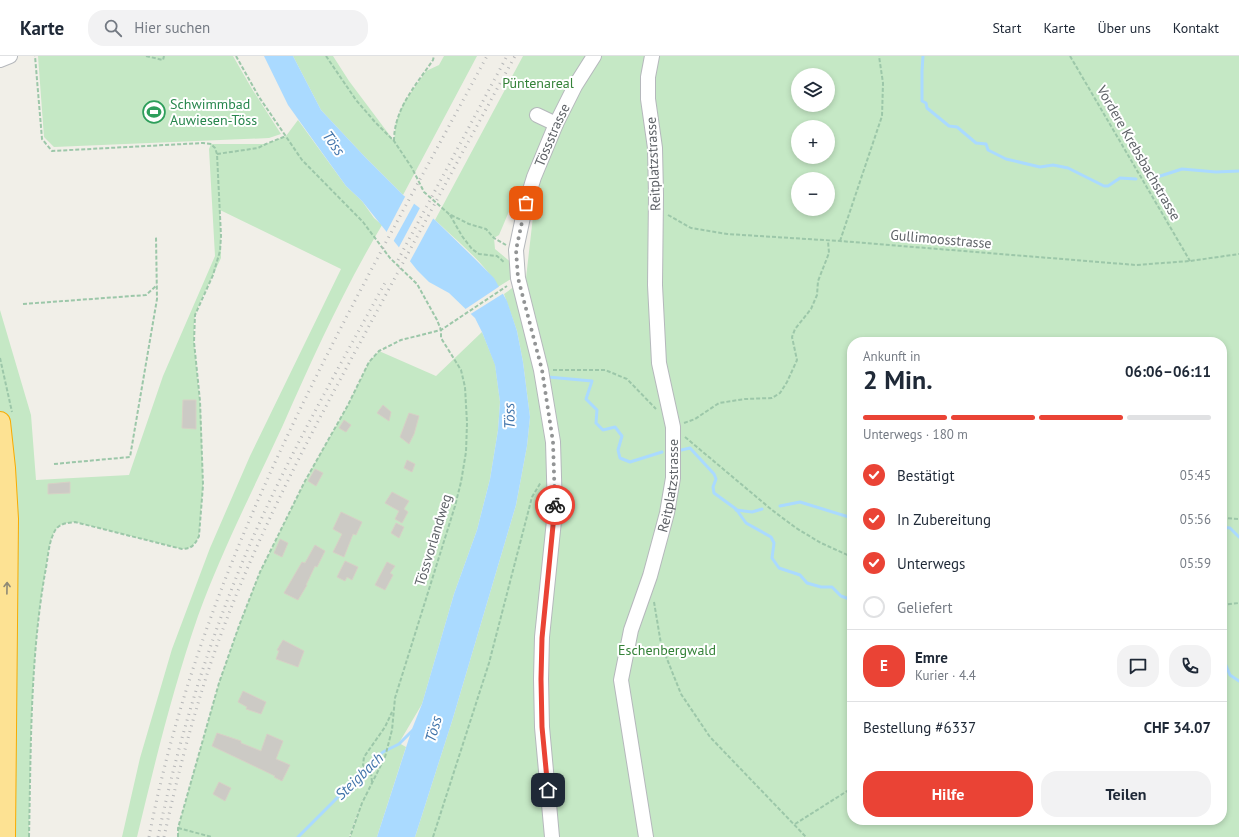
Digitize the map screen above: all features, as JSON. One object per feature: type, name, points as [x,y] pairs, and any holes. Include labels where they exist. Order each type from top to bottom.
[{"type":"highway","points":[[0,422],[6,468],[8,519],[5,837]]},
{"type":"street","points":[[0,60],[10,56]]},
{"type":"street","name":"Tössstrasse","points":[[552,837],[542,727],[541,679],[542,638],[555,511],[553,442],[542,370],[518,278],[515,276],[516,250],[526,203],[534,178],[556,124],[575,86],[594,56]]},
{"type":"street","name":"Reitplatzstrasse","points":[[646,837],[621,680],[631,630],[650,576],[667,513],[673,478],[674,426],[659,363],[655,286],[655,148],[648,99],[648,77],[652,56]]},
{"type":"street","points":[[537,115],[556,124]]},
{"type":"path","points":[[29,837],[32,683],[42,590],[51,541],[56,529],[63,523],[75,522],[182,549],[188,549],[195,544],[199,536],[203,485],[201,415],[194,342],[194,324],[195,315],[213,275],[220,251],[221,236],[217,154],[215,148],[211,144],[203,143],[52,151],[42,139],[35,56]]},
{"type":"path","points":[[146,56],[163,60],[164,56]]},
{"type":"path","name":"Tössvorlandweg","points":[[236,56],[259,97],[302,160],[363,222],[390,258],[417,284],[437,320],[441,338],[461,370],[465,387],[467,423],[466,452],[455,506],[398,686],[393,709],[390,742],[386,757],[362,803],[350,837]]},
{"type":"path","points":[[326,56],[356,100],[394,141],[412,168],[424,192],[449,214],[470,224],[486,229],[494,238],[516,250]]},
{"type":"path","points":[[394,141],[396,122],[403,104],[434,60],[434,56]]},
{"type":"path","points":[[840,241],[882,116],[883,82],[879,56]]},
{"type":"path","name":"Vordere Krebsbachstrasse","points":[[1070,56],[1190,261]]},
{"type":"path","points":[[217,154],[258,148],[286,136]]},
{"type":"path","name":"Gullimoosstrasse","points":[[656,195],[669,216],[691,228],[727,234],[828,240],[1136,265],[1190,261],[1239,254]]},
{"type":"path","points":[[178,837],[178,828],[219,683],[260,572],[305,481],[348,405],[369,362],[379,351],[400,340],[440,330],[515,276],[507,264],[497,256],[479,254],[472,249],[462,236],[449,214]]},
{"type":"path","points":[[54,464],[130,458],[157,299],[156,237]]},
{"type":"path","points":[[674,426],[695,419],[719,404],[745,399],[772,398],[780,393],[797,360],[792,337],[795,329],[810,309],[817,295],[818,281],[829,253],[828,240]]},
{"type":"path","points":[[23,304],[146,296],[157,286]]},
{"type":"path","points":[[542,370],[605,370],[627,379],[658,411]]},
{"type":"path","points":[[674,426],[766,505],[796,528],[821,543],[847,555]]},
{"type":"path","points":[[433,837],[489,663],[532,497],[540,484],[554,470]]},
{"type":"path","points":[[1227,518],[1239,519]]},
{"type":"path","points":[[654,599],[661,644],[681,694],[710,737],[806,837]]},
{"type":"path","points":[[1227,604],[1239,603]]},
{"type":"path","points":[[372,783],[371,773],[363,765],[364,757],[385,727],[393,709]]},
{"type":"path","points":[[795,824],[847,791]]},
{"type":"path","points":[[178,828],[212,837]]},
{"type":"green space","name":"Schwimmbad Auwiesen-Töss","points":[[38,56],[233,56],[281,134],[269,138],[54,147],[44,137]]},
{"type":"green space","points":[[293,56],[333,56],[349,81],[394,141],[396,122],[403,104],[426,71],[439,65],[444,56],[477,56],[403,195],[321,110]]},
{"type":"green space","name":"Eschenbergwald","points":[[523,56],[1239,56],[1239,837],[415,837],[453,718],[516,505],[527,446],[530,417],[523,362],[517,331],[504,294],[526,278],[534,208],[516,195],[499,235],[494,238],[495,249],[513,264],[511,279],[498,287],[478,260],[435,220]]},
{"type":"green space","points":[[298,120],[346,186],[362,201],[374,218],[382,225],[355,274],[306,374],[207,591],[172,698],[137,837],[122,837],[140,758],[172,649],[210,548],[250,456],[341,269],[220,210],[221,258],[200,302],[195,315],[194,324],[194,342],[201,415],[203,485],[199,536],[192,546],[182,549],[75,522],[62,524],[56,529],[51,539],[36,639],[32,705],[29,837],[0,837],[0,310],[31,415],[36,480],[129,475],[163,376],[215,256],[209,149],[211,144],[266,144],[286,136]]},
{"type":"green space","points":[[482,332],[495,364],[500,402],[498,430],[490,479],[477,530],[454,594],[422,704],[399,743],[406,747],[377,837],[350,837],[364,795],[349,837],[178,837],[178,828],[219,683],[260,572],[305,481],[348,405],[369,362],[379,351],[436,376]]},
{"type":"water","name":"Töss","points":[[264,56],[293,56],[321,110],[403,195],[435,220],[494,278],[507,301],[517,331],[523,362],[530,417],[527,446],[516,505],[453,718],[415,837],[377,837],[412,729],[422,704],[454,594],[477,530],[490,479],[498,430],[500,402],[495,365],[475,318],[449,293],[429,282],[417,270],[362,201],[346,186],[288,105]]},
{"type":"pier","points":[[406,195],[415,202],[393,242],[386,233]]},
{"type":"pier","points":[[421,206],[434,217],[409,263],[398,249]]},
{"type":"pier","points":[[500,286],[504,293],[469,315],[464,310]]},
{"type":"building","points":[[183,400],[196,400],[196,429],[182,428]]},
{"type":"building","points":[[383,405],[391,412],[389,421],[377,413]]},
{"type":"building","points":[[409,413],[419,416],[414,434],[409,444],[400,437]]},
{"type":"building","points":[[344,420],[351,425],[346,432],[339,428]]},
{"type":"building","points":[[407,460],[415,464],[412,472],[404,468]]},
{"type":"building","points":[[315,469],[323,473],[316,486],[308,481]]},
{"type":"building","points":[[70,482],[70,493],[48,494],[48,484]]},
{"type":"building","points":[[392,492],[409,501],[404,509],[408,512],[402,523],[395,519],[399,511],[385,503]]},
{"type":"building","points":[[341,512],[362,522],[356,535],[353,534],[344,557],[333,552],[342,534],[333,529]]},
{"type":"building","points":[[396,523],[404,527],[399,538],[391,533]]},
{"type":"building","points":[[280,539],[288,543],[282,557],[274,553]]},
{"type":"building","points":[[315,545],[325,551],[317,567],[315,566],[307,585],[298,600],[284,593],[302,562],[305,563]]},
{"type":"building","points":[[345,561],[358,567],[352,580],[347,577],[345,581],[337,577]]},
{"type":"building","points":[[387,562],[395,566],[390,573],[393,575],[385,590],[375,585]]},
{"type":"building","points":[[283,640],[304,651],[298,667],[276,659],[279,651],[277,650]]},
{"type":"building","points":[[243,691],[266,702],[261,714],[246,709],[247,707],[238,702]]},
{"type":"building","points":[[217,733],[241,741],[241,743],[261,751],[267,734],[283,741],[276,759],[290,765],[282,781],[274,777],[275,776],[212,746]]},
{"type":"building","points":[[219,782],[231,788],[225,801],[213,794]]},
{"type":"waterway","points":[[923,56],[922,101],[926,103],[927,108],[949,126],[957,127],[976,143],[986,144],[988,150],[1006,159],[1040,167],[1053,165],[1068,168],[1104,186],[1108,186],[1120,178],[1136,179]]},
{"type":"waterway","points":[[1151,179],[1182,169],[1216,172],[1239,171]]},
{"type":"waterway","points":[[548,377],[592,381],[586,399],[597,410],[596,423],[603,430],[615,427],[622,436],[618,450],[620,458],[630,462],[662,452]]},
{"type":"waterway","points":[[677,451],[690,448],[714,474],[716,479],[713,487],[714,493],[736,509],[746,523],[771,537],[774,543],[772,558],[779,568],[800,575],[807,583],[821,587],[832,587],[841,596],[847,598]]},
{"type":"waterway","points":[[780,506],[800,502],[847,516]]},
{"type":"waterway","points":[[736,510],[752,512],[762,509]]},
{"type":"waterway","points":[[1227,528],[1230,528],[1239,537]]},
{"type":"waterway","points":[[1227,668],[1230,675],[1239,681]]},
{"type":"waterway","name":"Steigbach","points":[[298,837],[383,752],[399,744],[413,730]]},
{"type":"railway","points":[[149,837],[174,733],[206,631],[244,532],[288,434],[335,338],[487,56]]},
{"type":"railway","points":[[398,260],[507,56]]},
{"type":"railway","points":[[164,837],[184,755],[207,674],[240,585],[256,549],[324,410],[515,56]]},
{"type":"railway","points":[[158,837],[184,730],[206,660],[231,590],[245,556],[294,451],[386,281]]},
{"type":"way so far","points":[[526,203],[516,250],[518,278],[542,370],[553,442],[555,505]]},
{"type":"place","name":"Schwimmbad Auwiesen-Töss","points":[[154,112]]},
{"type":"route","points":[[548,790],[542,727],[542,638],[555,505]]},
{"type":"park label","name":"Püntenareal","points":[[538,83]]}]
